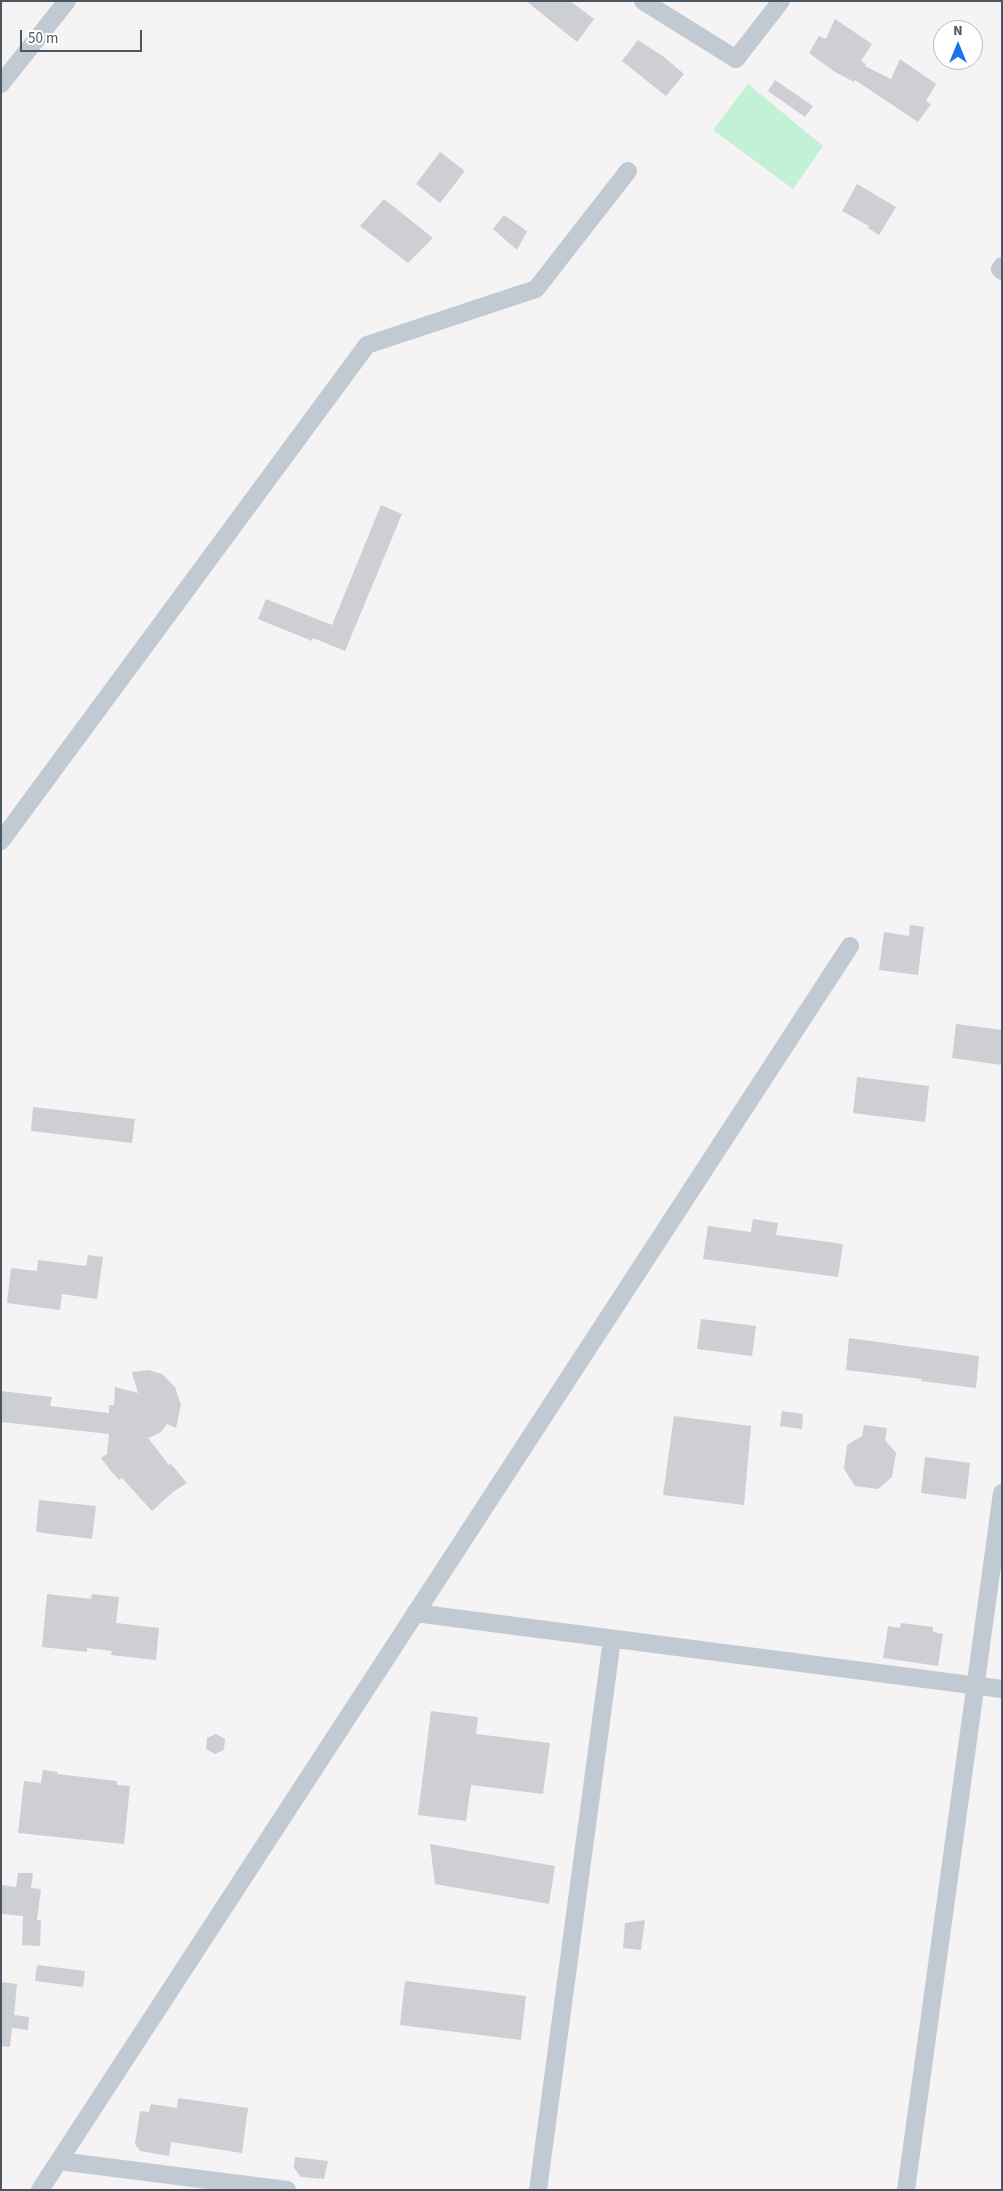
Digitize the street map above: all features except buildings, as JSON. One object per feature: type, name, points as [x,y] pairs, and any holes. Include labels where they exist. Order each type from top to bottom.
[{"type":"street","points":[[1,84],[67,1]]},
{"type":"street","points":[[644,1],[736,59],[781,1]]},
{"type":"street","points":[[1,841],[367,345],[536,289],[628,170]]},
{"type":"street","points":[[1002,266],[1000,269],[1002,271]]},
{"type":"street","points":[[40,2190],[850,946]]},
{"type":"street","points":[[906,2190],[1002,1493]]},
{"type":"street","points":[[415,1614],[1002,1689]]},
{"type":"street","points":[[538,2190],[612,1639]]},
{"type":"street","points":[[59,2161],[287,2190]]},
{"type":"green space","points":[[748,84],[823,146],[793,189],[713,130]]}]
